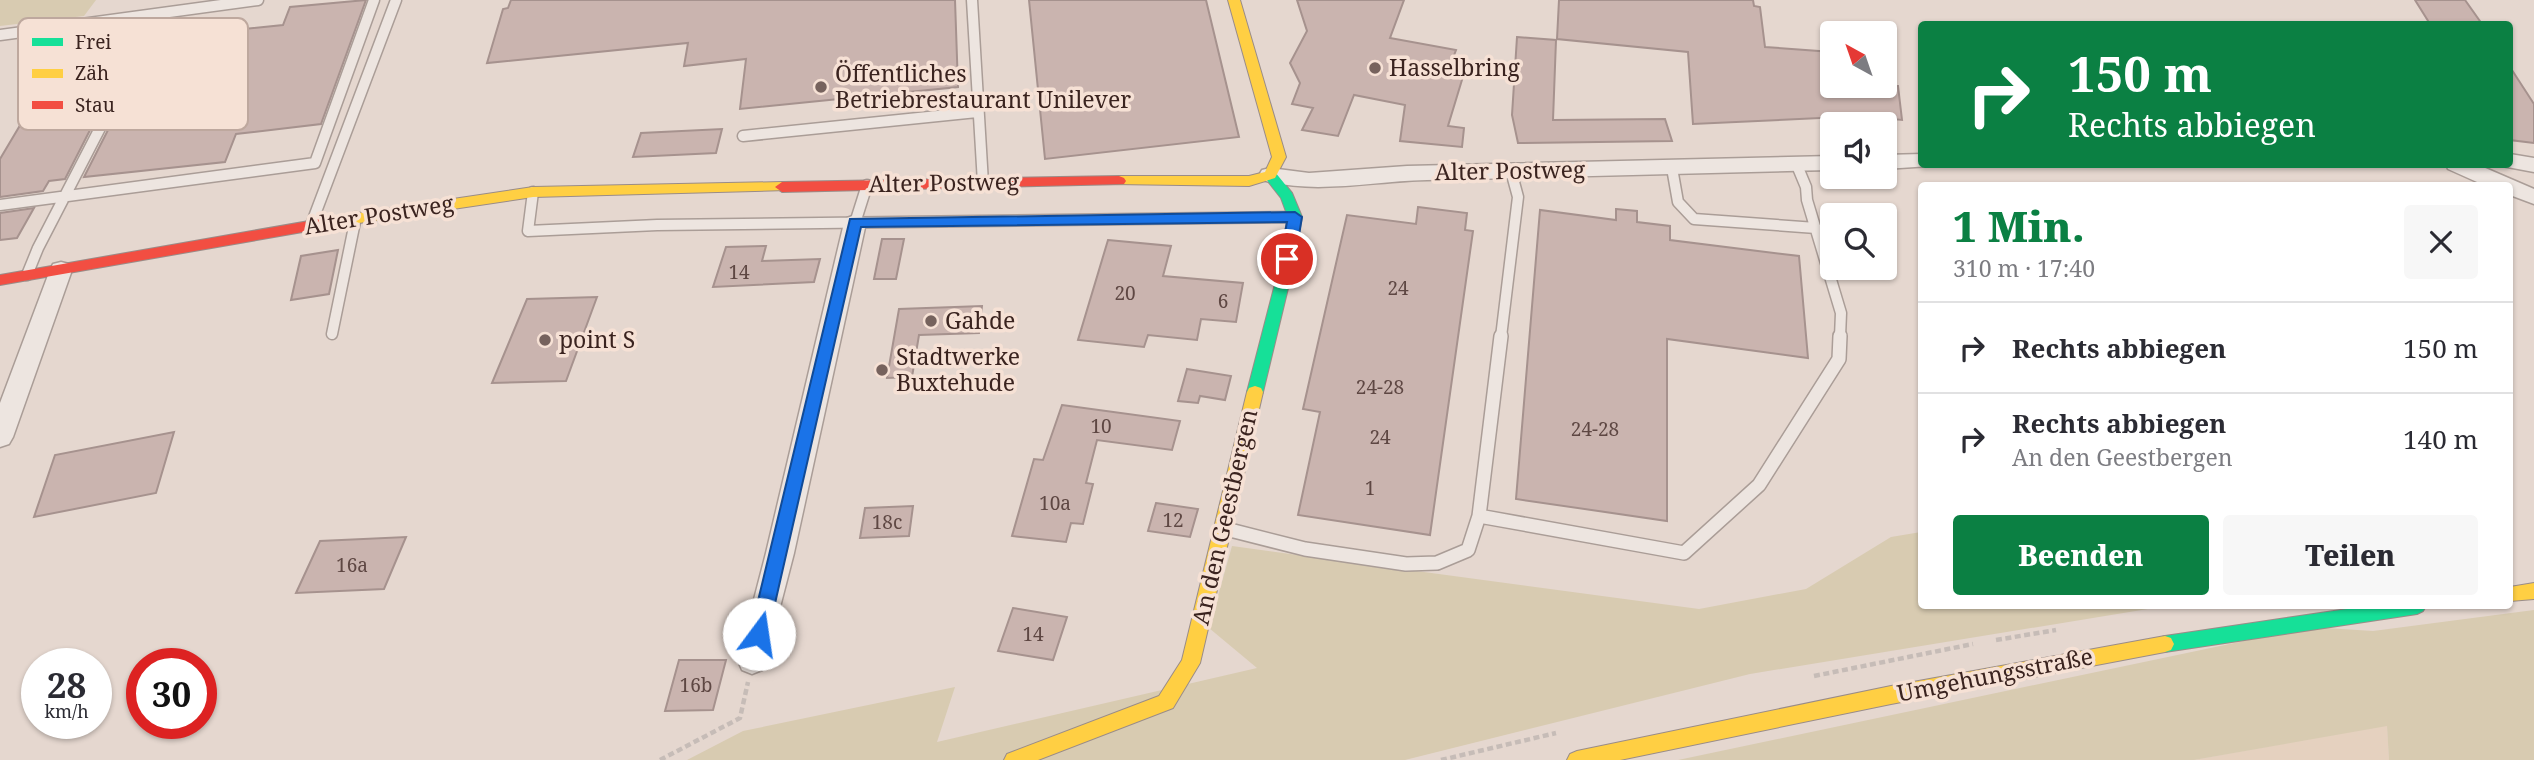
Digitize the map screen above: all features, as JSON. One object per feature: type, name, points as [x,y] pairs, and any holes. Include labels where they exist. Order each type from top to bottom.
[{"type":"street","points":[[1234,0],[1279,157],[1270,175],[1287,196],[1295,217]]},
{"type":"street","points":[[1897,162],[1918,161]]},
{"type":"street","points":[[2513,162],[2534,165]]},
{"type":"street","name":"Alter Postweg","points":[[0,280],[356,217],[533,192],[1249,181],[1270,175],[1309,180],[1511,171],[1820,163]]},
{"type":"street","points":[[2465,168],[2499,182]]},
{"type":"street","points":[[2513,188],[2534,197]]},
{"type":"street","name":"An den Geestbergen","points":[[1014,760],[1166,702],[1191,663],[1221,528],[1283,280],[1295,217]]},
{"type":"street","name":"Alter Postweg","points":[[752,661],[780,553],[855,222]]},
{"type":"street","points":[[0,437],[61,270]]},
{"type":"street","points":[[2513,594],[2534,591]]},
{"type":"street","name":"Umgehungsstraße","points":[[1577,760],[2037,664],[2330,616],[2391,609]]},
{"type":"lane","points":[[123,18],[258,0]]},
{"type":"lane","points":[[0,205],[315,163],[374,0]]},
{"type":"lane","points":[[311,225],[396,0]]},
{"type":"lane","points":[[972,0],[983,183]]},
{"type":"lane","points":[[156,18],[159,13]]},
{"type":"lane","points":[[0,35],[18,33]]},
{"type":"lane","points":[[743,136],[977,112]]},
{"type":"lane","points":[[27,275],[99,130]]},
{"type":"lane","points":[[1479,516],[1685,553],[1759,485],[1839,359],[1841,313],[1806,187],[1796,163]]},
{"type":"lane","points":[[1672,168],[1678,202],[1694,219],[1816,228]]},
{"type":"lane","points":[[1221,528],[1306,549],[1406,564],[1437,564],[1468,550],[1479,516],[1518,197],[1511,171]]},
{"type":"lane","points":[[855,222],[867,185]]},
{"type":"lane","points":[[533,192],[528,231],[855,222],[1295,217]]},
{"type":"lane","points":[[332,334],[356,217]]},
{"type":"path","points":[[660,760],[740,718],[752,661]]},
{"type":"shaded area","points":[[0,0],[96,0],[84,16],[18,18],[18,24],[0,26]]},
{"type":"shaded area","points":[[1918,532],[1918,609],[2148,609],[1750,674],[1405,760],[687,760],[743,731],[955,687],[937,742],[1257,668],[1209,628],[1232,546],[1699,609],[1806,589],[1891,537]]},
{"type":"shaded area","points":[[2534,610],[2534,760],[2389,760],[2387,726],[2194,760],[1678,760],[2310,627],[2373,631]]},
{"type":"shaded area","points":[[2387,725],[2389,760],[2194,760]]},
{"type":"building","points":[[366,0],[321,124],[236,134],[225,162],[84,177],[108,130],[248,130],[248,29],[283,25],[290,7]]},
{"type":"building","points":[[511,0],[955,0],[958,87],[740,109],[746,59],[684,66],[688,43],[487,63],[503,9],[508,8]]},
{"type":"building","points":[[1029,0],[1206,0],[1239,137],[1045,159]]},
{"type":"building","name":"Hasselbring","points":[[1297,0],[1404,0],[1390,38],[1456,50],[1450,66],[1465,70],[1448,126],[1464,128],[1462,147],[1400,141],[1405,105],[1354,95],[1338,136],[1302,130],[1313,108],[1292,104],[1300,83],[1290,63],[1307,31]]},
{"type":"building","points":[[1559,0],[1753,0],[1754,6],[1760,7],[1765,47],[1820,51],[1820,98],[1897,98],[1898,86],[1902,120],[1897,119],[1897,112],[1820,112],[1820,118],[1693,124],[1688,52],[1557,39]]},
{"type":"building","points":[[2415,0],[2465,0],[2480,21],[2428,21]]},
{"type":"building","points":[[1517,37],[1556,40],[1553,120],[1665,119],[1672,141],[1518,143],[1512,115]]},
{"type":"building","points":[[2513,72],[2534,104],[2534,143],[2513,140]]},
{"type":"building","points":[[18,129],[90,130],[65,179],[49,181],[43,191],[0,197],[0,159]]},
{"type":"building","points":[[722,129],[716,153],[633,157],[641,133]]},
{"type":"building","points":[[1418,207],[1467,213],[1465,230],[1473,231],[1430,535],[1298,515],[1320,412],[1303,409],[1347,215],[1416,224]]},
{"type":"building","points":[[34,208],[17,238],[0,240],[0,213]]},
{"type":"building","points":[[1616,209],[1637,211],[1637,222],[1670,226],[1670,240],[1799,256],[1808,358],[1667,339],[1667,521],[1516,499],[1540,210],[1616,220]]},
{"type":"building","points":[[882,239],[904,239],[896,279],[874,279]]},
{"type":"building","points":[[1108,240],[1171,246],[1163,276],[1243,283],[1236,322],[1201,319],[1197,340],[1148,335],[1144,347],[1078,340]]},
{"type":"building","points":[[766,246],[762,261],[820,259],[814,282],[713,287],[726,247]]},
{"type":"building","points":[[338,250],[329,294],[291,300],[301,256]]},
{"type":"building","name":"point S","points":[[597,297],[566,381],[492,383],[527,299]]},
{"type":"building","points":[[982,306],[979,333],[919,335],[912,377],[887,378],[899,309]]},
{"type":"building","points":[[1187,369],[1231,376],[1225,400],[1200,396],[1198,403],[1178,401]]},
{"type":"building","points":[[1062,405],[1180,421],[1172,450],[1097,440],[1086,483],[1093,484],[1083,524],[1071,523],[1066,542],[1012,536],[1034,459],[1043,460]]},
{"type":"building","points":[[174,432],[156,493],[34,517],[55,455]]},
{"type":"building","points":[[1156,503],[1198,509],[1190,537],[1148,531]]},
{"type":"building","points":[[913,506],[909,536],[860,538],[865,508]]},
{"type":"building","points":[[406,537],[384,589],[296,593],[320,541]]},
{"type":"building","points":[[1013,608],[1067,617],[1053,660],[998,651]]},
{"type":"building","points":[[679,660],[726,660],[713,710],[665,711]]},
{"type":"traffic: fast","points":[[1255,392],[1283,280],[1295,217],[1287,196],[1270,175]]},
{"type":"traffic: fast","points":[[2165,644],[2397,609]]},
{"type":"traffic: slow","points":[[1234,0],[1279,157],[1270,175]]},
{"type":"traffic: slow","points":[[1119,181],[1249,181],[1270,175]]},
{"type":"traffic: slow","points":[[332,222],[533,192],[782,187]]},
{"type":"traffic: slow","points":[[1014,760],[1166,702],[1191,663],[1255,392]]},
{"type":"traffic: slow","points":[[2513,594],[2534,591]]},
{"type":"traffic: slow","points":[[1577,760],[1891,695],[2165,644]]},
{"type":"traffic: jam","points":[[782,187],[1119,181]]},
{"type":"traffic: jam","points":[[0,280],[332,222]]},
{"type":"place","name":"Hasselbring","points":[[1375,68]]},
{"type":"place","name":"Öffentliches Betriebrestaurant Unilever","points":[[821,87]]},
{"type":"place","name":"Gahde","points":[[931,321]]},
{"type":"place","name":"point S","points":[[545,340]]},
{"type":"place","name":"Stadtwerke Buxtehude","points":[[882,370]]},
{"type":"route","points":[[759,634],[855,222],[1295,217],[1287,259]]}]
